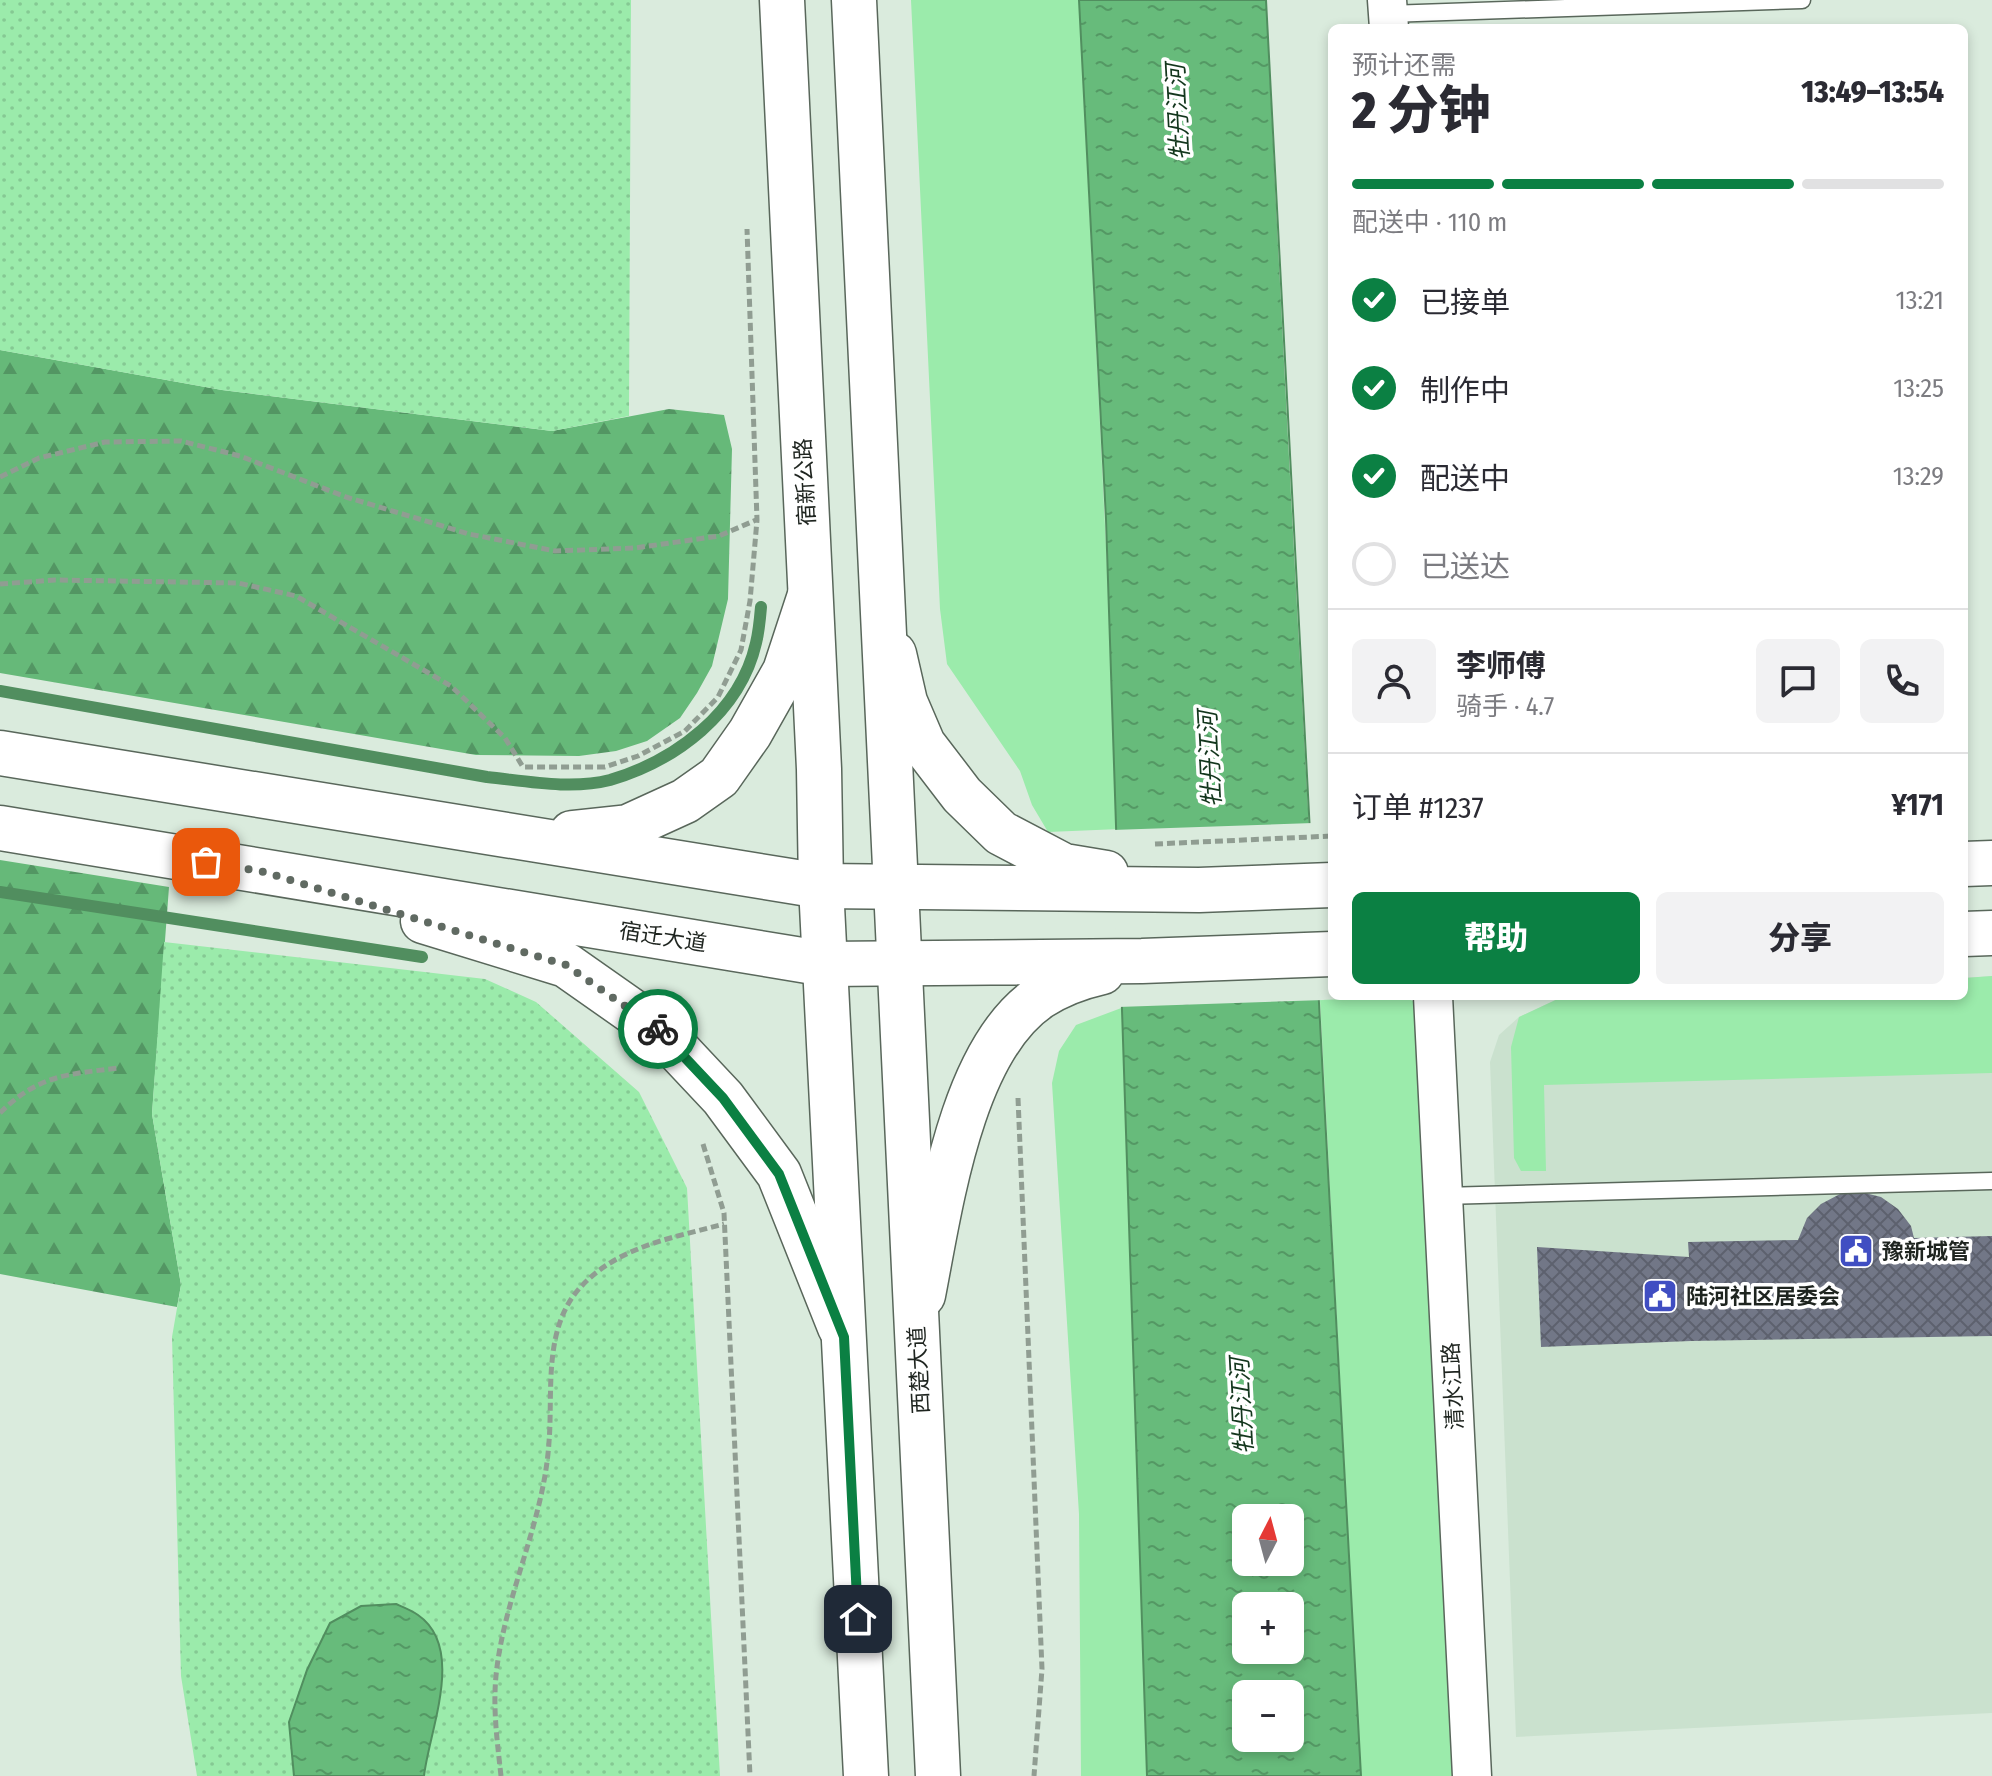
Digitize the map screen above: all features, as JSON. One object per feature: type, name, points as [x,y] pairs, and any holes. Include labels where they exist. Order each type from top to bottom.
[{"type":"main road","name":"宿新公路","points":[[782,0],[826,964]]},
{"type":"main road","points":[[854,0],[900,964]]},
{"type":"main road","points":[[521,838],[628,827],[685,801],[719,777],[750,733],[785,671],[810,595]]},
{"type":"main road","points":[[884,611],[905,702],[923,744],[962,795],[1001,833],[1064,866],[1199,890]]},
{"type":"main road","points":[[0,753],[821,886],[1199,890],[1328,885]]},
{"type":"main road","name":"宿迁大道","points":[[0,828],[826,964],[1142,961],[1328,954]]},
{"type":"main road","points":[[1968,864],[1992,863]]},
{"type":"main road","points":[[264,872],[566,965],[660,1031],[723,1098],[779,1174],[844,1337]]},
{"type":"main road","points":[[1968,934],[1992,933]]},
{"type":"main road","points":[[917,1325],[951,1153],[983,1069],[1002,1037],[1038,998],[1070,980],[1142,961]]},
{"type":"main road","points":[[826,964],[866,1776]]},
{"type":"main road","name":"西楚大道","points":[[900,964],[938,1776]]},
{"type":"street","name":"清水江路","points":[[1433,1000],[1472,1776]]},
{"type":"lane","points":[[1388,14],[1536,5],[1802,0]]},
{"type":"lane","points":[[1443,1196],[1992,1181]]},
{"type":"path","points":[[0,584],[55,580],[238,583],[296,596],[451,686],[505,738],[523,767],[605,767],[638,756],[685,731],[718,697],[741,650],[750,601],[757,520],[747,220]]},
{"type":"path","points":[[0,477],[39,458],[105,442],[181,441],[240,456],[346,497],[456,530],[555,551],[635,548],[719,536],[757,520]]},
{"type":"path","points":[[1143,845],[1328,836]]},
{"type":"path","points":[[0,1113],[17,1096],[48,1079],[119,1068]]},
{"type":"path","points":[[1017,1086],[1042,1669],[1034,1776]]},
{"type":"path","points":[[702,1140],[724,1213],[750,1776]]},
{"type":"path","points":[[501,1776],[494,1719],[496,1670],[505,1617],[538,1508],[544,1477],[549,1446],[553,1361],[560,1316],[578,1290],[599,1270],[638,1247],[724,1224]]},
{"type":"shaded area","points":[[0,0],[631,0],[629,416],[552,431],[222,390],[0,350]]},
{"type":"shaded area","points":[[911,0],[1079,0],[1120,829],[1048,832],[1032,805],[1020,771],[947,664],[940,609]]},
{"type":"shaded area","points":[[164,942],[485,979],[536,1002],[639,1092],[687,1188],[720,1776],[197,1776],[181,1676],[172,1337],[181,1285],[152,1114]]},
{"type":"shaded area","points":[[1992,976],[1992,1713],[1516,1737],[1490,1062],[1499,1035],[1519,1017],[1555,1000],[1968,1000],[1968,978]]},
{"type":"shaded area","points":[[1992,976],[1992,1073],[1544,1085],[1546,1171],[1521,1171],[1514,1158],[1511,1047],[1519,1017],[1555,1000],[1968,1000],[1968,978]]},
{"type":"shaded area","points":[[1320,1000],[1411,1000],[1420,1004],[1458,1776],[1361,1776]]},
{"type":"shaded area","points":[[1124,1007],[1148,1776],[1081,1776],[1079,1514],[1052,1083],[1059,1051],[1076,1025]]},
{"type":"green space","points":[[0,350],[222,390],[552,431],[669,409],[724,415],[732,449],[728,599],[712,666],[680,718],[647,741],[616,751],[579,756],[476,755],[0,673]]},
{"type":"green space","points":[[0,860],[169,887],[152,1114],[181,1285],[177,1307],[0,1274]]},
{"type":"water","name":"牡丹江河","points":[[1079,0],[1266,0],[1361,1776],[1147,1776],[1106,519]]},
{"type":"water","points":[[396,1604],[418,1615],[432,1630],[440,1648],[441,1691],[424,1776],[294,1776],[289,1722],[307,1670],[330,1623],[361,1606]]},
{"type":"pier","points":[[1313,823],[1324,1000],[1118,1007],[1112,830]]},
{"type":"building","points":[[1861,1192],[1881,1197],[1898,1209],[1911,1226],[1914,1238],[1992,1236],[1992,1336],[1541,1347],[1537,1247],[1689,1257],[1688,1242],[1798,1240],[1807,1218],[1821,1204],[1840,1194]]},
{"type":"waterway","points":[[0,691],[487,777],[548,784],[595,783],[634,772],[681,747],[720,712],[748,668],[757,638],[761,607]]},
{"type":"waterway","points":[[0,892],[422,957]]},
{"type":"way so far","points":[[206,862],[264,872],[566,965],[658,1029]]},
{"type":"place","name":"豫新城管","points":[[1856,1251]]},
{"type":"place","name":"陆河社区居委会","points":[[1660,1296]]},
{"type":"route","points":[[658,1029],[723,1098],[779,1174],[844,1337],[858,1619]]}]
